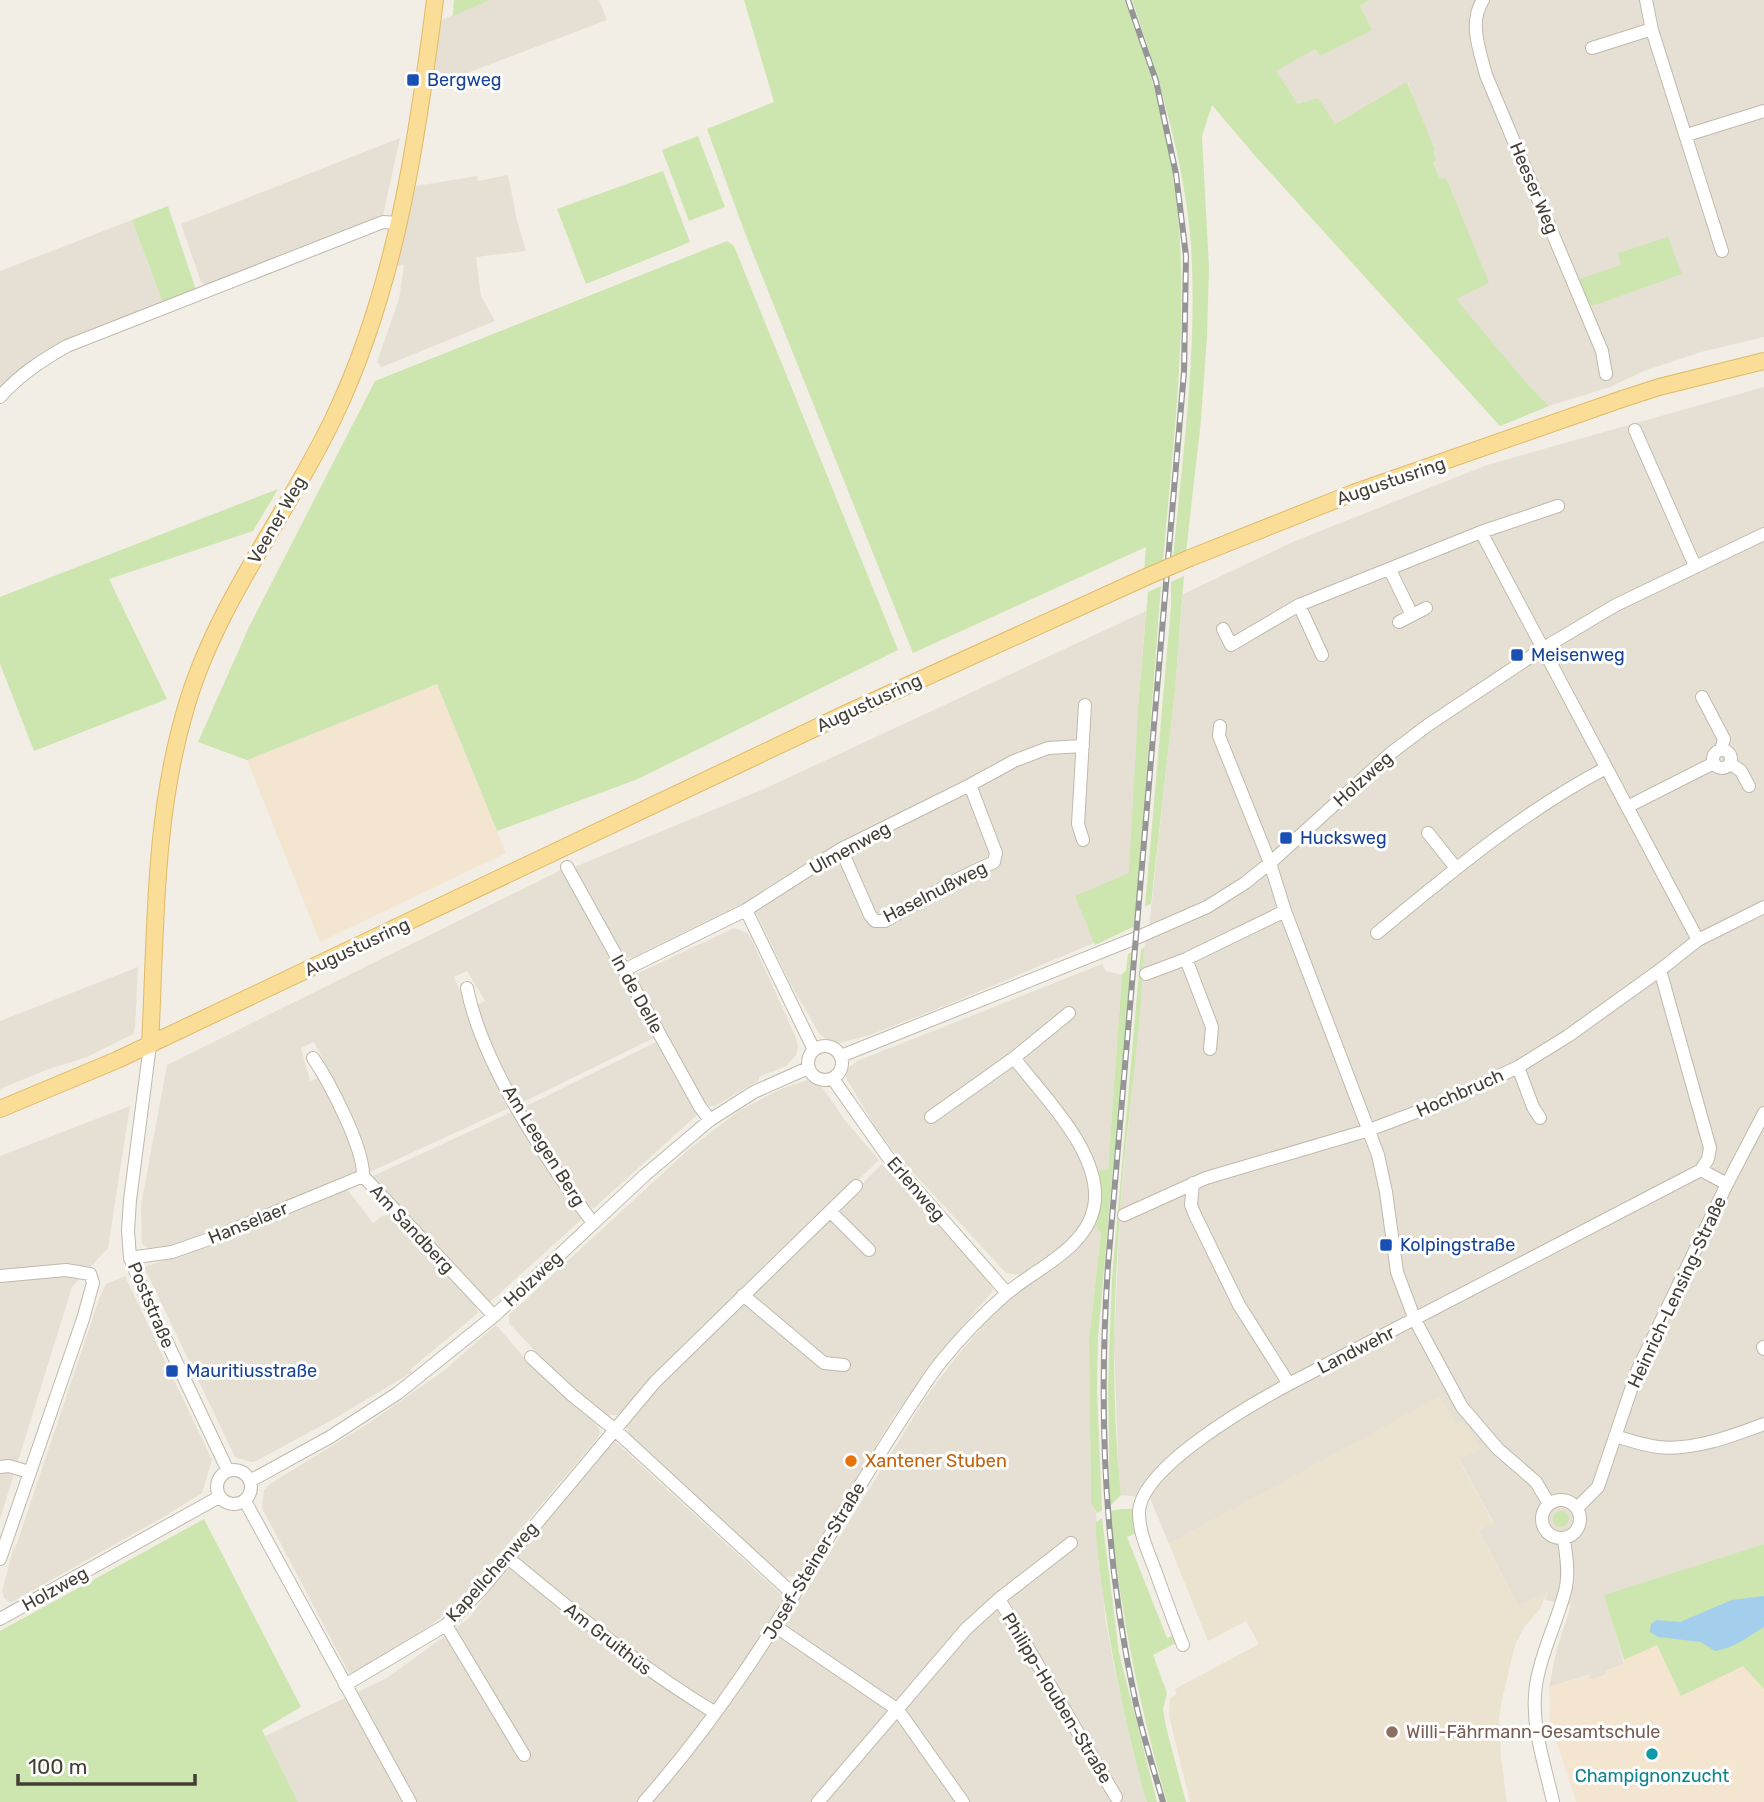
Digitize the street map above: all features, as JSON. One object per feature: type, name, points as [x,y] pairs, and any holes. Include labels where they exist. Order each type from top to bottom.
[{"type":"main road","name":"Veener Weg","points":[[150,1045],[161,825],[185,708],[227,608],[312,461],[335,415],[366,338],[398,223],[415,141],[435,0]]},
{"type":"main road","name":"Augustusring","points":[[0,1108],[150,1045],[859,708],[1146,577],[1353,493],[1659,387],[1764,360]]},
{"type":"street","name":"Heeser Weg","points":[[1483,0],[1476,10],[1476,38],[1486,75],[1602,351],[1606,374]]},
{"type":"street","points":[[1646,0],[1652,29],[1722,251]]},
{"type":"street","points":[[1592,48],[1652,29]]},
{"type":"street","points":[[1687,135],[1764,111]]},
{"type":"street","points":[[0,397],[11,384],[39,362],[67,345],[383,222],[398,223]]},
{"type":"street","points":[[1635,430],[1695,566]]},
{"type":"street","points":[[1223,629],[1233,650],[1298,605],[1481,532],[1558,506]]},
{"type":"street","points":[[1481,532],[1698,940]]},
{"type":"street","name":"Holzweg","points":[[841,1056],[1181,920],[1236,889],[1270,863],[1391,753],[1427,725],[1542,649],[1616,605],[1764,534]]},
{"type":"street","points":[[1390,570],[1412,615]]},
{"type":"street","points":[[1298,605],[1322,655]]},
{"type":"street","points":[[1399,622],[1426,608]]},
{"type":"street","points":[[1702,697],[1724,739],[1721,750]]},
{"type":"street","points":[[1083,840],[1078,824],[1085,705]]},
{"type":"street","points":[[1220,726],[1219,736],[1270,863],[1285,911],[1369,1130],[1386,1192],[1397,1272],[1415,1320],[1462,1407],[1498,1449],[1536,1482],[1549,1504]]},
{"type":"street","name":"Ulmenweg","points":[[624,970],[746,910],[841,849],[1014,761],[1048,748],[1083,746]]},
{"type":"street","points":[[1721,750],[1728,751],[1732,757],[1731,764],[1726,768],[1718,768],[1714,763],[1713,757],[1721,750]]},
{"type":"street","points":[[1627,807],[1714,763]]},
{"type":"street","points":[[1731,764],[1741,771],[1749,786]]},
{"type":"street","points":[[1377,933],[1456,868],[1535,810],[1566,789],[1606,768]]},
{"type":"street","name":"Haselnußweg","points":[[841,849],[870,915],[875,921],[886,921],[993,862],[996,853],[970,785]]},
{"type":"street","points":[[1428,833],[1456,868]]},
{"type":"street","name":"In de Delle","points":[[567,867],[710,1120]]},
{"type":"street","name":"Hochbruch","points":[[1124,1215],[1193,1183],[1369,1130],[1451,1100],[1518,1067],[1568,1036],[1698,940],[1764,907]]},
{"type":"street","points":[[746,910],[814,1050]]},
{"type":"street","points":[[1146,974],[1185,959],[1285,911]]},
{"type":"street","points":[[1185,959],[1212,1027],[1210,1049]]},
{"type":"street","points":[[1660,970],[1710,1148],[1708,1159],[1701,1170],[1727,1184]]},
{"type":"street","name":"Am Leegen Berg","points":[[467,988],[471,1007],[517,1107],[593,1223]]},
{"type":"street","points":[[931,1117],[1014,1058],[1069,1013]]},
{"type":"street","name":"Poststraße","points":[[150,1045],[130,1200],[130,1258],[228,1471]]},
{"type":"street","points":[[824,1046],[834,1048],[841,1056],[843,1065],[840,1073],[833,1079],[823,1081],[814,1077],[808,1068],[810,1055],[824,1046]]},
{"type":"street","name":"Am Sandberg","points":[[313,1058],[326,1076],[354,1141],[363,1175],[494,1316]]},
{"type":"street","name":"Josef-Steiner-Straße","points":[[644,1802],[693,1743],[746,1671],[875,1460],[938,1365],[970,1328],[1007,1293],[1054,1259],[1089,1223],[1096,1197],[1093,1173],[1080,1145],[1014,1058]]},
{"type":"street","points":[[1518,1067],[1540,1118]]},
{"type":"street","name":"Holzweg","points":[[250,1481],[330,1437],[398,1393],[494,1316],[593,1223],[710,1120],[754,1092],[808,1068]]},
{"type":"street","name":"Erlenweg","points":[[833,1079],[887,1156],[1007,1293]]},
{"type":"street","name":"Heinrich-Lensing-Straße","points":[[1577,1508],[1598,1487],[1638,1369],[1727,1184],[1763,1117]]},
{"type":"street","name":"Landwehr","points":[[1182,1645],[1140,1530],[1141,1499],[1154,1480],[1196,1443],[1242,1410],[1701,1170]]},
{"type":"street","name":"Hanselaer","points":[[130,1258],[172,1252],[205,1241],[363,1175]]},
{"type":"street","points":[[1193,1183],[1191,1205],[1210,1248],[1239,1306],[1289,1384]]},
{"type":"street","name":"Kapellchenweg","points":[[345,1685],[446,1625],[481,1591],[614,1429],[663,1374],[856,1186]]},
{"type":"street","points":[[831,1212],[869,1250]]},
{"type":"street","points":[[0,1276],[66,1270],[90,1273],[93,1283],[0,1559]]},
{"type":"street","points":[[743,1295],[824,1363],[844,1364]]},
{"type":"street","points":[[531,1357],[614,1429],[794,1595]]},
{"type":"street","points":[[1615,1436],[1658,1447],[1685,1446],[1730,1436],[1764,1423]]},
{"type":"street","points":[[0,1466],[29,1472]]},
{"type":"street","points":[[237,1470],[245,1474],[250,1481],[249,1495],[236,1504],[226,1503],[216,1488],[221,1475],[228,1471],[237,1470]]},
{"type":"street","name":"Holzweg","points":[[1,1617],[219,1496]]},
{"type":"street","points":[[1561,1500],[1577,1508],[1581,1517],[1576,1533],[1564,1539],[1552,1536],[1543,1527],[1542,1514],[1549,1504],[1561,1500]]},
{"type":"street","points":[[244,1501],[410,1802]]},
{"type":"street","points":[[1553,1802],[1537,1737],[1535,1696],[1541,1657],[1565,1588],[1567,1571],[1564,1539]]},
{"type":"street","points":[[818,1802],[967,1629],[1071,1543]]},
{"type":"street","name":"Am Gruithüs","points":[[508,1558],[621,1651],[672,1687],[714,1712]]},
{"type":"street","name":"Philipp-Houben-Straße","points":[[999,1600],[1116,1797]]},
{"type":"street","points":[[446,1625],[524,1755]]},
{"type":"street","points":[[775,1626],[898,1710],[963,1802]]},
{"type":"shaded area","points":[[490,0],[599,0],[607,20],[433,86],[441,20]]},
{"type":"shaded area","points":[[1370,0],[1764,0],[1764,337],[1701,352],[1644,371],[1610,387],[1549,406],[1455,298],[1488,282],[1446,177],[1440,179],[1408,82],[1335,124],[1298,104],[1275,70],[1315,49],[1320,56],[1371,29],[1360,6]]},
{"type":"shaded area","points":[[400,138],[383,216],[207,285],[201,282],[181,224]]},
{"type":"shaded area","points":[[508,175],[526,251],[476,257],[481,296],[495,321],[382,367],[377,362],[399,299],[404,265],[397,266],[416,186],[477,176],[478,181]]},
{"type":"shaded area","points":[[132,220],[163,303],[64,341],[0,391],[0,271]]},
{"type":"shaded area","points":[[1764,387],[1764,1544],[1605,1595],[1624,1664],[1605,1671],[1606,1675],[1590,1680],[1588,1675],[1549,1687],[1556,1652],[1571,1605],[1545,1600],[1548,1592],[1518,1606],[1478,1530],[1493,1522],[1459,1459],[1456,1426],[1440,1397],[1169,1544],[1150,1498],[1121,1495],[1114,1342],[1120,1213],[1144,948],[1149,928],[1183,594],[1295,541],[1487,465]]},
{"type":"shaded area","points":[[1146,611],[1138,707],[1127,929],[947,1005],[870,1035],[835,1044],[820,1035],[789,981],[750,900],[634,957],[625,958],[572,868],[764,789]]},
{"type":"shaded area","points":[[437,684],[506,853],[320,942],[247,760]]},
{"type":"shaded area","points":[[563,869],[656,1037],[519,1104],[475,1006],[485,1001],[467,971],[454,977],[511,1107],[370,1172],[314,1042],[301,1048],[310,1081],[322,1077],[359,1167],[356,1172],[214,1232],[168,1247],[148,1248],[142,1244],[141,1205],[167,1065]]},
{"type":"shaded area","points":[[734,928],[747,933],[751,938],[798,1047],[796,1055],[786,1066],[759,1077],[759,1080],[715,1106],[707,1106],[632,976]]},
{"type":"shaded area","points":[[1102,964],[1106,971],[1122,975],[1108,1170],[1099,1170],[1101,1190],[1097,1217],[1101,1233],[1089,1340],[1091,1504],[1096,1513],[1105,1617],[1114,1667],[1147,1802],[298,1802],[265,1736],[387,1678],[468,1619],[609,1436],[783,1596],[802,1598],[926,1397],[986,1322],[1028,1283],[1021,1275],[1006,1273],[895,1153],[876,1128],[849,1083],[846,1077],[847,1069],[857,1061]]},
{"type":"shaded area","points":[[138,967],[133,1034],[87,1057],[0,1089],[0,1021]]},
{"type":"shaded area","points":[[658,1041],[697,1110],[697,1115],[594,1208],[584,1205],[522,1108]]},
{"type":"shaded area","points":[[807,1080],[815,1081],[822,1087],[844,1119],[879,1160],[682,1346],[618,1415],[605,1415],[552,1369],[509,1323],[509,1315],[689,1149],[740,1110],[781,1089]]},
{"type":"shaded area","points":[[130,1106],[108,1248],[72,1287],[0,1519],[0,1156]]},
{"type":"shaded area","points":[[514,1111],[578,1211],[581,1220],[490,1302],[482,1299],[371,1177]]},
{"type":"shaded area","points":[[882,1164],[989,1278],[993,1291],[946,1345],[894,1416],[800,1572],[795,1576],[784,1577],[629,1434],[626,1425],[658,1386]]},
{"type":"shaded area","points":[[346,1188],[373,1223],[382,1216],[392,1215],[475,1304],[478,1313],[411,1369],[411,1373],[332,1420],[256,1461],[235,1457],[144,1267],[219,1242]]},
{"type":"shaded area","points":[[125,1276],[212,1460],[202,1493],[10,1603],[4,1598],[2,1591],[13,1550],[99,1299],[106,1284]]},
{"type":"shaded area","points":[[496,1325],[536,1371],[596,1423],[600,1432],[598,1438],[456,1605],[427,1628],[355,1672],[349,1673],[262,1508],[264,1490],[372,1421],[442,1372]]},
{"type":"shaded area","points":[[1440,1396],[1456,1425],[1462,1422],[1476,1439],[1480,1449],[1459,1460],[1493,1523],[1478,1531],[1518,1606],[1548,1591],[1540,1609],[1525,1626],[1515,1645],[1502,1700],[1499,1717],[1501,1758],[1507,1802],[1190,1802],[1169,1716],[1170,1698],[1177,1694],[1175,1689],[1259,1644],[1246,1621],[1208,1641],[1169,1544]]},
{"type":"shaded area","points":[[1657,1645],[1743,1666],[1764,1689],[1764,1802],[1576,1802],[1550,1721],[1549,1687],[1589,1675],[1591,1679],[1606,1676],[1605,1671],[1624,1664],[1624,1660]]},
{"type":"green space","points":[[454,0],[490,0],[453,16]]},
{"type":"green space","points":[[744,0],[1124,0],[1147,63],[1164,129],[1179,230],[1181,339],[1163,562],[1144,571],[1146,547],[913,653],[745,233],[707,129],[774,102]]},
{"type":"green space","points":[[1132,0],[1370,0],[1360,6],[1372,30],[1320,56],[1315,49],[1276,71],[1298,104],[1318,98],[1335,124],[1407,82],[1435,150],[1436,160],[1433,162],[1440,179],[1446,177],[1489,283],[1456,299],[1549,406],[1500,426],[1212,105],[1202,136],[1209,268],[1201,420],[1186,552],[1173,558],[1191,355],[1193,314],[1190,233],[1181,173],[1168,115]]},
{"type":"green space","points":[[698,136],[725,207],[689,221],[662,150]]},
{"type":"green space","points":[[663,171],[690,242],[586,284],[557,209]]},
{"type":"green space","points":[[168,206],[196,290],[163,303],[132,220]]},
{"type":"green space","points":[[1668,237],[1682,274],[1589,307],[1577,280],[1621,265],[1618,253]]},
{"type":"green space","points":[[727,241],[734,246],[898,650],[638,779],[497,831],[437,684],[247,760],[198,742],[249,627],[375,381]]},
{"type":"green space","points":[[278,489],[253,531],[109,579],[167,699],[34,751],[0,664],[0,597]]},
{"type":"green space","points":[[1184,576],[1175,689],[1151,904],[1145,906],[1171,582]]},
{"type":"green space","points":[[1161,586],[1135,926],[1095,945],[1075,896],[1129,873],[1138,707],[1148,592]]},
{"type":"green space","points":[[1144,948],[1116,1284],[1114,1389],[1121,1495],[1110,1506],[1108,1386],[1112,1279],[1141,949]]},
{"type":"green space","points":[[1132,952],[1098,1338],[1097,1389],[1102,1511],[1097,1513],[1091,1504],[1089,1340],[1101,1233],[1094,1223],[1101,1191],[1099,1170],[1108,1170],[1122,974],[1126,971],[1128,954]]},
{"type":"green space","points":[[1134,1509],[1137,1533],[1127,1537],[1167,1638],[1176,1635],[1176,1643],[1153,1655],[1167,1693],[1163,1709],[1166,1727],[1186,1802],[1167,1802],[1139,1694],[1119,1585],[1110,1511]]},
{"type":"green space","points":[[1558,1511],[1564,1511],[1569,1519],[1567,1525],[1558,1527],[1553,1522],[1553,1516]]},
{"type":"green space","points":[[1102,1518],[1119,1653],[1157,1802],[1147,1802],[1144,1793],[1114,1665],[1096,1534],[1096,1522]]},
{"type":"green space","points":[[204,1519],[301,1707],[262,1730],[298,1802],[0,1802],[0,1631]]},
{"type":"green space","points":[[1764,1544],[1764,1689],[1743,1666],[1681,1696],[1657,1645],[1624,1660],[1604,1595]]},
{"type":"water","points":[[1764,1596],[1764,1627],[1741,1642],[1722,1650],[1715,1651],[1701,1642],[1658,1637],[1650,1632],[1651,1624],[1657,1620],[1680,1622],[1732,1600]]},
{"type":"railway","points":[[1128,0],[1156,81],[1176,174],[1186,256],[1184,372],[1108,1265],[1104,1376],[1106,1486],[1117,1595],[1136,1704],[1163,1802]]},
{"type":"place","name":"Bergweg","points":[[413,80]]},
{"type":"place","name":"Meisenweg","points":[[1517,655]]},
{"type":"place","name":"Hucksweg","points":[[1286,838]]},
{"type":"place","name":"Kolpingstraße","points":[[1386,1245]]},
{"type":"place","name":"Mauritiusstraße","points":[[172,1371]]},
{"type":"place","name":"Xantener Stuben","points":[[851,1461]]},
{"type":"place","name":"Willi-Fährmann-Gesamtschule","points":[[1392,1732]]},
{"type":"place","name":"Champignonzucht","points":[[1652,1754]]}]
